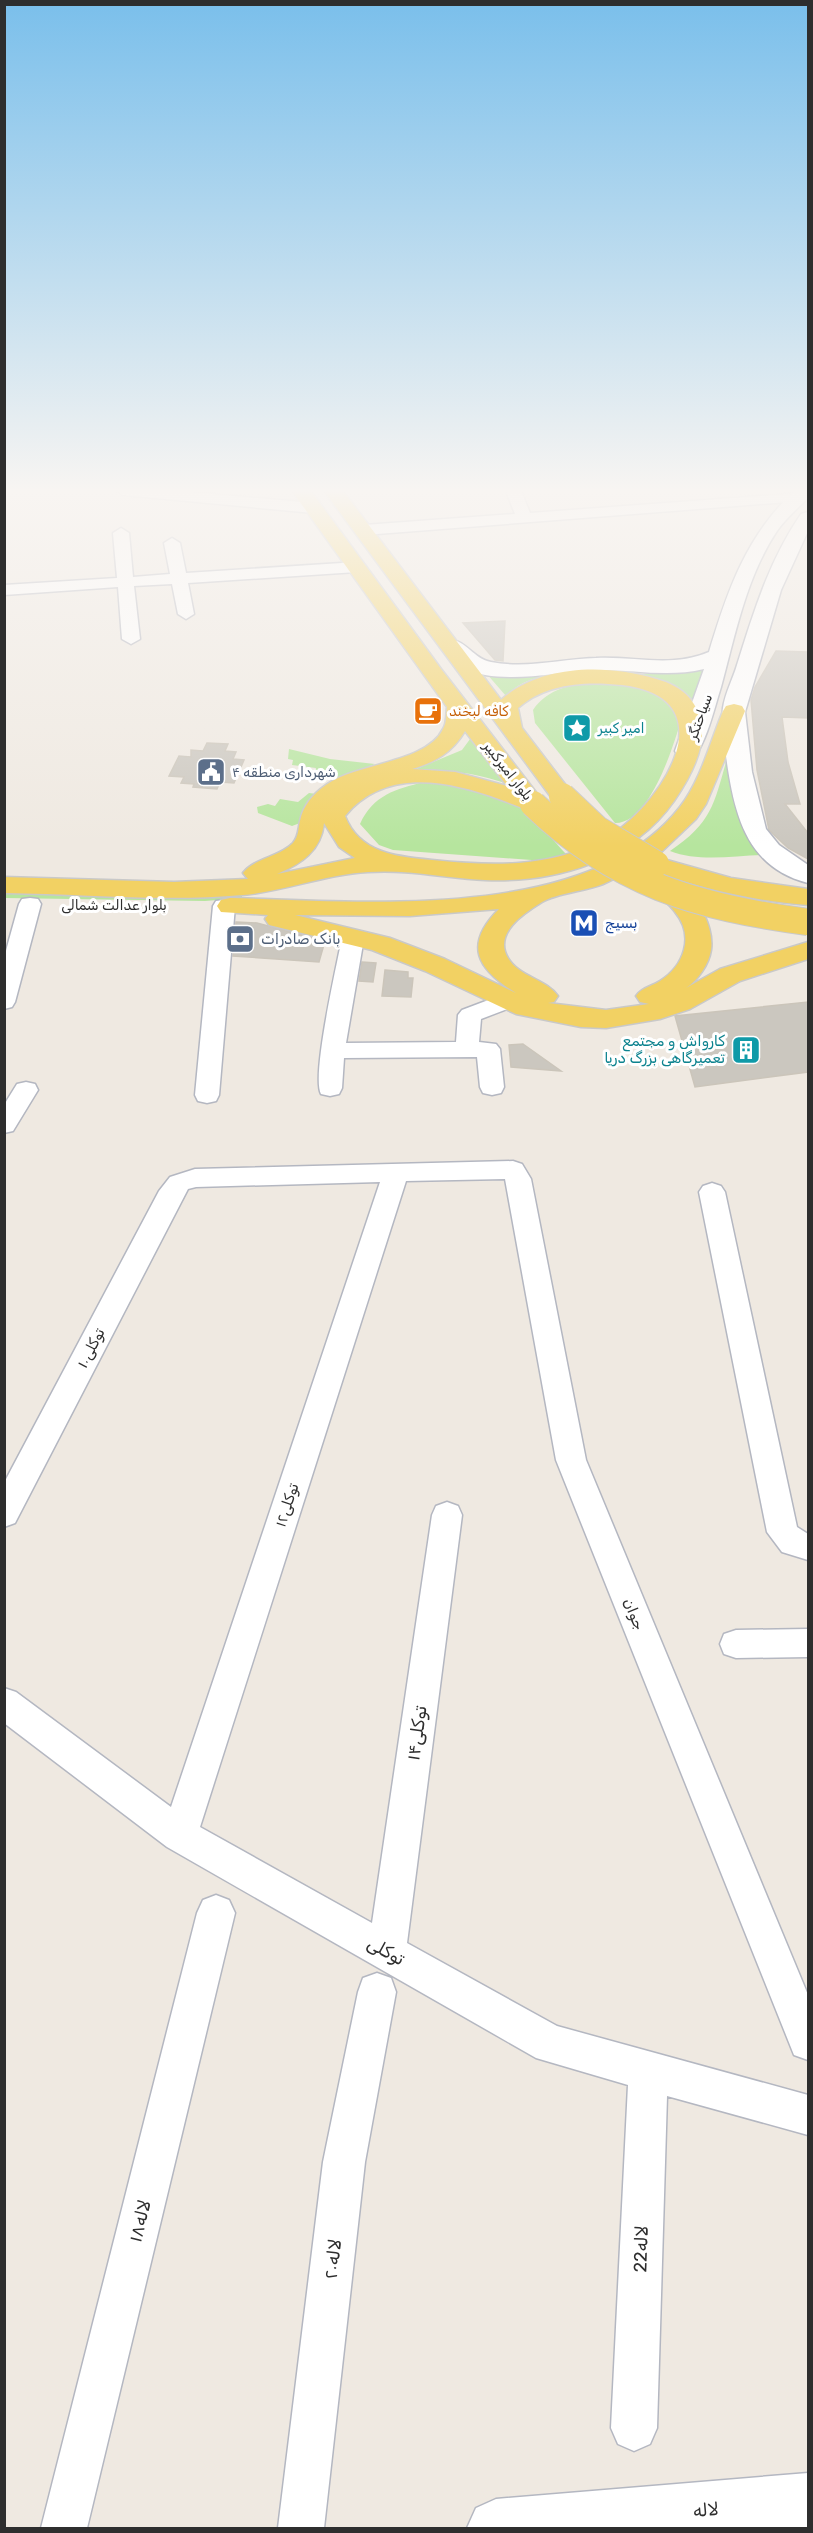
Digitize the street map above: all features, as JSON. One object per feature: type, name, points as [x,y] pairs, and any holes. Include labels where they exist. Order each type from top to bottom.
[{"type":"main road","name":"بلوار امیرکبیر","points":[[388,609],[533,804],[559,830],[625,875],[672,894],[748,914],[808,922]]},
{"type":"main road","name":"بلوار امیرکبیر","points":[[424,609],[511,731],[581,817],[603,833],[656,864],[696,879],[738,888],[808,897]]},
{"type":"main road","name":"سیاحتگر","points":[[687,751],[702,719],[733,609]]},
{"type":"main road","name":"سیاحتگر","points":[[734,711],[765,609]]},
{"type":"main road","points":[[451,645],[482,667],[514,670],[593,664],[648,669],[670,668],[694,665],[721,655]]},
{"type":"main road","points":[[201,888],[267,884],[337,868],[370,864],[525,870],[555,867],[602,850],[631,834],[664,802],[687,751],[690,717],[683,703],[655,686],[609,677],[558,680],[518,695],[507,707],[511,731]]},
{"type":"main road","points":[[201,888],[251,875],[284,861],[302,848],[311,836],[315,809],[327,793],[348,781],[435,753],[446,744],[456,728],[458,706]]},
{"type":"main road","points":[[734,711],[746,804],[754,830],[765,846],[783,862],[808,875]]},
{"type":"main road","points":[[224,906],[441,906],[500,902],[538,896],[605,874],[651,849],[666,837],[688,813],[734,711]]},
{"type":"main road","points":[[403,866],[362,853],[346,840],[337,829],[333,815],[340,802],[372,783],[397,777],[421,776],[469,780],[533,804]]},
{"type":"main road","name":"بلوار عدالت شمالی","points":[[4,885],[201,888]]},
{"type":"main road","points":[[538,896],[515,908],[492,930],[490,948],[500,969],[517,984],[544,996],[577,1004],[608,1005],[659,993],[676,984],[690,970],[701,943],[699,928],[689,912],[672,894]]},
{"type":"main road","name":"بلوار عدالت شمالی","points":[[4,904],[224,906]]},
{"type":"main road","points":[[224,906],[381,944],[435,965],[507,1001],[526,1008],[581,1018],[606,1019],[650,1013],[680,1003],[730,975],[808,950]]},
{"type":"main road","name":"لاله","points":[[496,2529],[617,2523],[808,2501]]},
{"type":"street","points":[[128,609],[131,639]]},
{"type":"street","points":[[185,609],[186,614]]},
{"type":"street","points":[[5,1002],[30,904]]},
{"type":"street","points":[[207,1095],[224,906]]},
{"type":"street","points":[[330,1088],[333,1052],[353,938]]},
{"type":"street","points":[[467,1050],[470,1015],[507,1001]]},
{"type":"street","points":[[333,1052],[488,1049],[492,1087]]},
{"type":"street","points":[[4,1125],[27,1090]]},
{"type":"street","name":"جوان","points":[[394,1175],[513,1170],[518,1179],[571,1460],[808,2041]]},
{"type":"street","name":"۱۰توکلی","points":[[4,1514],[172,1191],[179,1183],[195,1178],[394,1175]]},
{"type":"street","name":"توکلی۱۲","points":[[180,1835],[394,1175]]},
{"type":"street","points":[[712,1192],[783,1532],[794,1544],[808,1547]]},
{"type":"street","name":"توکلی۱۴","points":[[387,1951],[447,1515]]},
{"type":"street","points":[[736,1644],[808,1643]]},
{"type":"street","name":"توکلی","points":[[5,1706],[180,1835],[550,2044],[808,2115]]},
{"type":"street","name":"لاله۱۸","points":[[64,2529],[216,1913]]},
{"type":"street","name":"لاله۲۰","points":[[301,2529],[344,2162],[377,1992]]},
{"type":"street","name":"22لاله","points":[[634,2428],[648,2071]]},
{"type":"green space","points":[[707,667],[697,707],[685,694],[637,675]]},
{"type":"green space","points":[[575,672],[529,680],[506,696],[486,673]]},
{"type":"green space","points":[[586,683],[640,687],[660,698],[681,720],[658,782],[639,811],[627,820],[615,823],[535,723],[533,710],[544,698],[563,688]]},
{"type":"green space","points":[[473,735],[508,784],[459,772],[409,772],[462,750]]},
{"type":"green space","points":[[289,749],[330,759],[375,764],[338,779],[314,776],[316,768],[292,765],[293,760],[288,759]]},
{"type":"green space","points":[[730,749],[762,855],[704,857],[670,851],[685,840],[705,819],[716,796]]},
{"type":"green space","points":[[424,782],[480,789],[519,805],[539,823],[567,855],[545,861],[393,850],[379,845],[360,824],[365,814],[386,795]]},
{"type":"green space","points":[[309,793],[317,794],[300,823],[292,826],[258,813],[257,807],[268,804],[275,806],[280,799],[298,802]]},
{"type":"green space","points":[[5,893],[242,896],[242,898],[205,901],[5,898]]},
{"type":"building","points":[[505,621],[503,661],[495,660],[463,623]]},
{"type":"building","points":[[776,651],[808,652],[808,718],[782,717],[788,762],[800,804],[785,804],[808,833],[808,859],[788,848],[769,830],[757,770],[751,700],[755,687]]},
{"type":"building","name":"شهرداری منطقه ۴","points":[[207,743],[228,744],[225,751],[236,752],[233,759],[244,760],[234,783],[220,782],[217,789],[193,787],[194,784],[181,783],[184,777],[169,776],[179,756],[191,757],[191,750],[203,751]]},
{"type":"building","points":[[236,922],[257,923],[325,941],[319,962],[233,956]]},
{"type":"building","points":[[362,962],[376,963],[373,982],[359,981]]},
{"type":"building","points":[[385,970],[408,972],[408,978],[413,978],[411,997],[382,996]]},
{"type":"building","name":"کارواش و مجتمع تعمیرگاهی بزرگ دریا","points":[[808,1002],[808,1072],[695,1087],[675,1016]]},
{"type":"building","points":[[523,1044],[561,1071],[511,1067],[509,1045]]},
{"type":"place","name":"کافه لبخند","points":[[428,711]]},
{"type":"place","name":"امیر کبیر","points":[[577,728]]},
{"type":"place","name":"شهرداری منطقه ۴","points":[[211,772]]},
{"type":"place","name":"بسیج","points":[[584,923]]},
{"type":"place","name":"بانک صادرات","points":[[240,939]]},
{"type":"place","name":"کارواش و مجتمع تعمیرگاهی بزرگ دریا","points":[[746,1050]]}]
